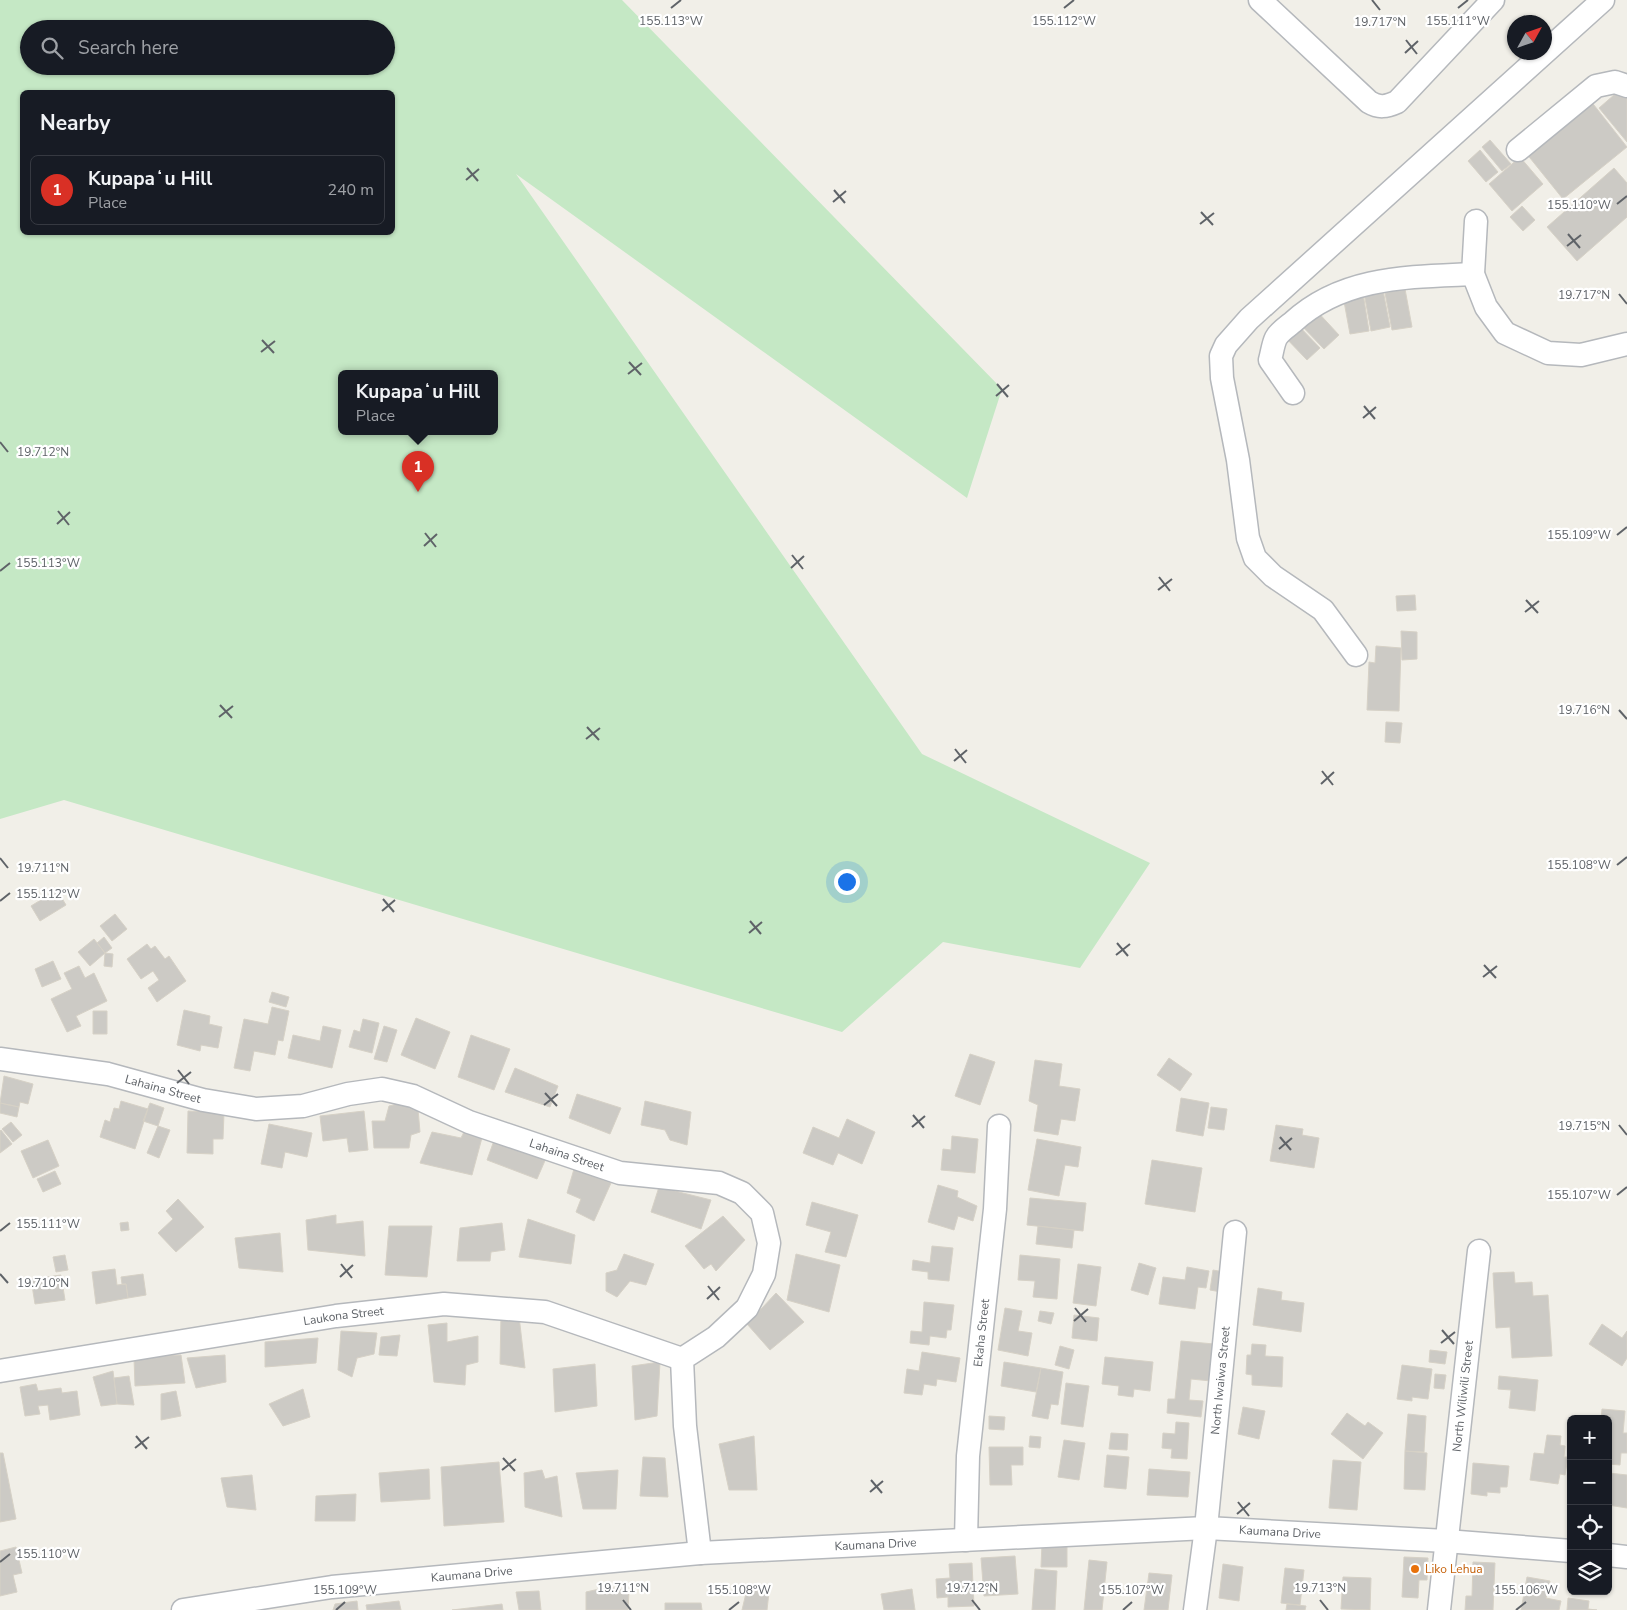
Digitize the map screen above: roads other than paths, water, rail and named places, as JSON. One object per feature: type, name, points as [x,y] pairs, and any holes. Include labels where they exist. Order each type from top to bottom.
[{"type":"street","points":[[1260,0],[1369,102],[1377,107],[1388,106],[1397,102],[1493,0]]},
{"type":"street","points":[[1356,655],[1323,610],[1273,576],[1255,558],[1248,538],[1238,460],[1222,378],[1221,356],[1226,345],[1249,319],[1603,0]]},
{"type":"street","points":[[1518,150],[1596,86],[1615,82],[1627,86]]},
{"type":"street","points":[[1476,221],[1473,274],[1486,307],[1505,334],[1548,353],[1581,355],[1627,344]]},
{"type":"street","points":[[1293,393],[1270,360],[1276,337],[1304,311],[1331,296],[1360,284],[1396,277],[1473,274]]},
{"type":"street","name":"Lahaina Street","points":[[0,1059],[108,1074],[203,1100],[256,1109],[302,1106],[348,1094],[382,1089],[413,1096],[469,1122],[620,1173],[719,1183],[742,1194],[762,1213],[769,1243],[764,1274],[747,1308],[716,1337],[682,1359]]},
{"type":"street","name":"Ekaha Street","points":[[966,1540],[968,1456],[995,1209],[999,1126]]},
{"type":"street","name":"North Iwaiwa Street","points":[[1195,1610],[1206,1528],[1234,1232]]},
{"type":"street","name":"North Wiliwili Street","points":[[1439,1610],[1479,1251]]},
{"type":"street","name":"Laukona Street","points":[[0,1371],[336,1316],[444,1304],[545,1312],[682,1359]]},
{"type":"street","points":[[682,1359],[686,1426],[700,1553]]},
{"type":"street","name":"Kaumana Drive","points":[[184,1610],[332,1587],[700,1553],[1206,1528],[1446,1541],[1567,1552]]},
{"type":"street","points":[[1612,1555],[1627,1557]]},
{"type":"place","name":"Kupapaʻu Hill","points":[[418,492]]},
{"type":"place","name":"Liko Lehua","points":[[1415,1569]]}]
